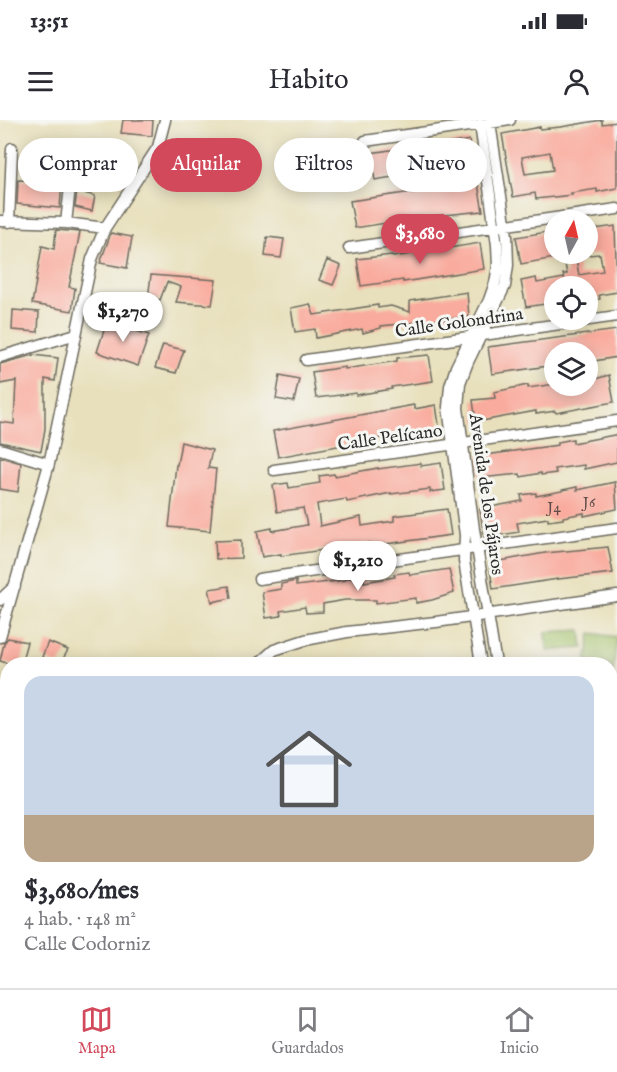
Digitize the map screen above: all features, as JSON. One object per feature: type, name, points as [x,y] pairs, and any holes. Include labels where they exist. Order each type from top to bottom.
[{"type":"street","points":[[0,637],[49,464],[92,259],[105,228],[158,147],[165,120]]},
{"type":"street","points":[[374,140],[510,120]]},
{"type":"street","name":"Avenida de los Pájaros","points":[[480,657],[464,561],[465,535],[457,444],[460,383],[476,337],[505,286],[508,265],[485,124]]},
{"type":"street","points":[[12,148],[4,222],[66,223],[105,228]]},
{"type":"street","points":[[66,223],[69,192]]},
{"type":"street","points":[[349,248],[617,209]]},
{"type":"street","name":"Calle Golondrina","points":[[306,360],[617,316]]},
{"type":"street","points":[[0,357],[76,334]]},
{"type":"street","name":"Calle Pelícano","points":[[274,470],[617,421]]},
{"type":"street","name":"Avenida de los Pájaros","points":[[457,444],[495,657]]},
{"type":"street","points":[[0,449],[49,464]]},
{"type":"street","points":[[259,579],[617,528]]},
{"type":"street","points":[[0,600],[16,585]]},
{"type":"street","points":[[266,657],[274,650],[304,640],[347,632],[617,596]]},
{"type":"green space","points":[[581,630],[583,648],[547,651],[546,632]]},
{"type":"green space","points":[[591,633],[617,637],[615,657],[587,657]]},
{"type":"building","points":[[123,120],[153,120],[152,136],[121,133]]},
{"type":"building","points":[[602,120],[602,124],[617,122],[617,188],[536,199],[535,193],[513,197],[502,134],[540,127],[540,129]],"holes":[[[550,152],[553,170],[525,174],[522,157]]]},
{"type":"building","points":[[386,151],[386,178],[375,180],[374,152]]},
{"type":"building","points":[[18,180],[18,192],[61,192],[60,208],[17,204]]},
{"type":"building","points":[[77,192],[95,196],[92,211],[75,207]]},
{"type":"building","points":[[479,192],[483,211],[424,217],[355,228],[350,201],[412,193]]},
{"type":"building","points":[[615,226],[617,292],[599,295],[600,299],[598,299],[598,276],[564,276],[563,274],[567,274],[565,264],[577,264],[579,275],[603,271],[600,254],[598,254],[598,229]]},
{"type":"building","points":[[56,230],[80,232],[69,287],[75,288],[72,311],[32,304],[42,246],[54,249]]},
{"type":"building","points":[[544,232],[544,260],[521,264],[516,237]]},
{"type":"building","points":[[111,233],[132,237],[127,268],[100,263]]},
{"type":"building","points":[[267,237],[284,239],[281,258],[265,256]]},
{"type":"building","points":[[480,243],[484,269],[361,286],[357,259],[392,255],[393,257]]},
{"type":"building","points":[[327,260],[341,266],[333,285],[319,280]]},
{"type":"building","points":[[151,275],[216,280],[212,305],[176,302],[181,287],[167,282],[160,300],[148,299]]},
{"type":"building","points":[[536,278],[537,283],[544,282],[544,304],[526,307],[521,281]]},
{"type":"building","points":[[467,292],[469,317],[381,326],[381,328],[363,333],[362,329],[316,338],[315,329],[295,332],[291,308],[310,304],[314,315],[378,305],[378,308],[391,306],[410,312],[410,301]]},
{"type":"building","points":[[13,310],[39,312],[38,332],[12,330]]},
{"type":"building","points":[[107,321],[149,335],[138,366],[97,352]]},
{"type":"building","points":[[617,330],[617,357],[598,360],[598,342],[544,342],[544,367],[492,374],[488,347]]},
{"type":"building","points":[[163,345],[184,350],[176,373],[155,368]]},
{"type":"building","points":[[33,355],[58,358],[55,381],[45,379],[45,429],[41,451],[0,442],[0,422],[14,424],[16,381],[0,384],[0,364]]},
{"type":"building","points":[[429,355],[433,381],[356,395],[356,393],[316,398],[312,372]]},
{"type":"building","points":[[280,375],[299,379],[294,402],[276,399]]},
{"type":"building","points":[[609,375],[614,402],[556,413],[555,411],[536,414],[536,411],[476,422],[473,400],[495,398],[494,392],[528,385],[528,388],[544,386],[544,396],[598,396],[598,378]]},
{"type":"building","points":[[414,405],[414,409],[436,405],[440,432],[425,434],[425,431],[403,434],[278,457],[273,431]]},
{"type":"building","points":[[617,435],[617,462],[584,469],[584,465],[555,469],[556,473],[541,475],[541,473],[521,477],[520,474],[480,478],[478,456],[558,445],[558,442],[573,439],[573,443]]},
{"type":"building","points":[[181,442],[212,450],[208,468],[216,469],[210,531],[169,527]]},
{"type":"building","points":[[0,457],[21,463],[18,492],[0,489]]},
{"type":"building","points":[[421,463],[421,466],[441,463],[445,490],[430,492],[430,489],[391,493],[347,502],[346,499],[317,504],[320,526],[361,517],[362,526],[394,521],[394,516],[447,509],[451,535],[386,544],[388,553],[371,556],[369,543],[330,552],[330,549],[262,557],[257,531],[307,525],[303,508],[277,512],[273,485],[288,483],[289,488],[320,483],[319,476],[334,474],[335,476]]},
{"type":"building","points":[[615,482],[617,509],[584,516],[584,513],[563,517],[563,519],[548,521],[548,518],[517,523],[519,532],[484,538],[480,509],[522,501],[521,495],[536,493],[536,496]]},
{"type":"building","points":[[241,540],[241,558],[216,559],[215,541]]},
{"type":"building","points":[[608,547],[613,573],[493,589],[489,563],[545,553]]},
{"type":"building","points":[[449,569],[454,593],[432,600],[416,603],[416,598],[376,603],[376,600],[345,600],[323,604],[323,612],[306,613],[305,607],[280,611],[281,616],[266,618],[262,592],[281,589],[281,584],[296,581],[296,586],[345,580],[345,578],[364,578],[364,582],[395,577],[394,574],[409,572],[410,575]]},
{"type":"building","points":[[229,586],[231,598],[212,602],[209,589]]},
{"type":"building","points":[[8,638],[27,642],[23,657],[1,657],[4,643]]},
{"type":"building","points":[[48,642],[68,650],[64,657],[42,657]]}]
